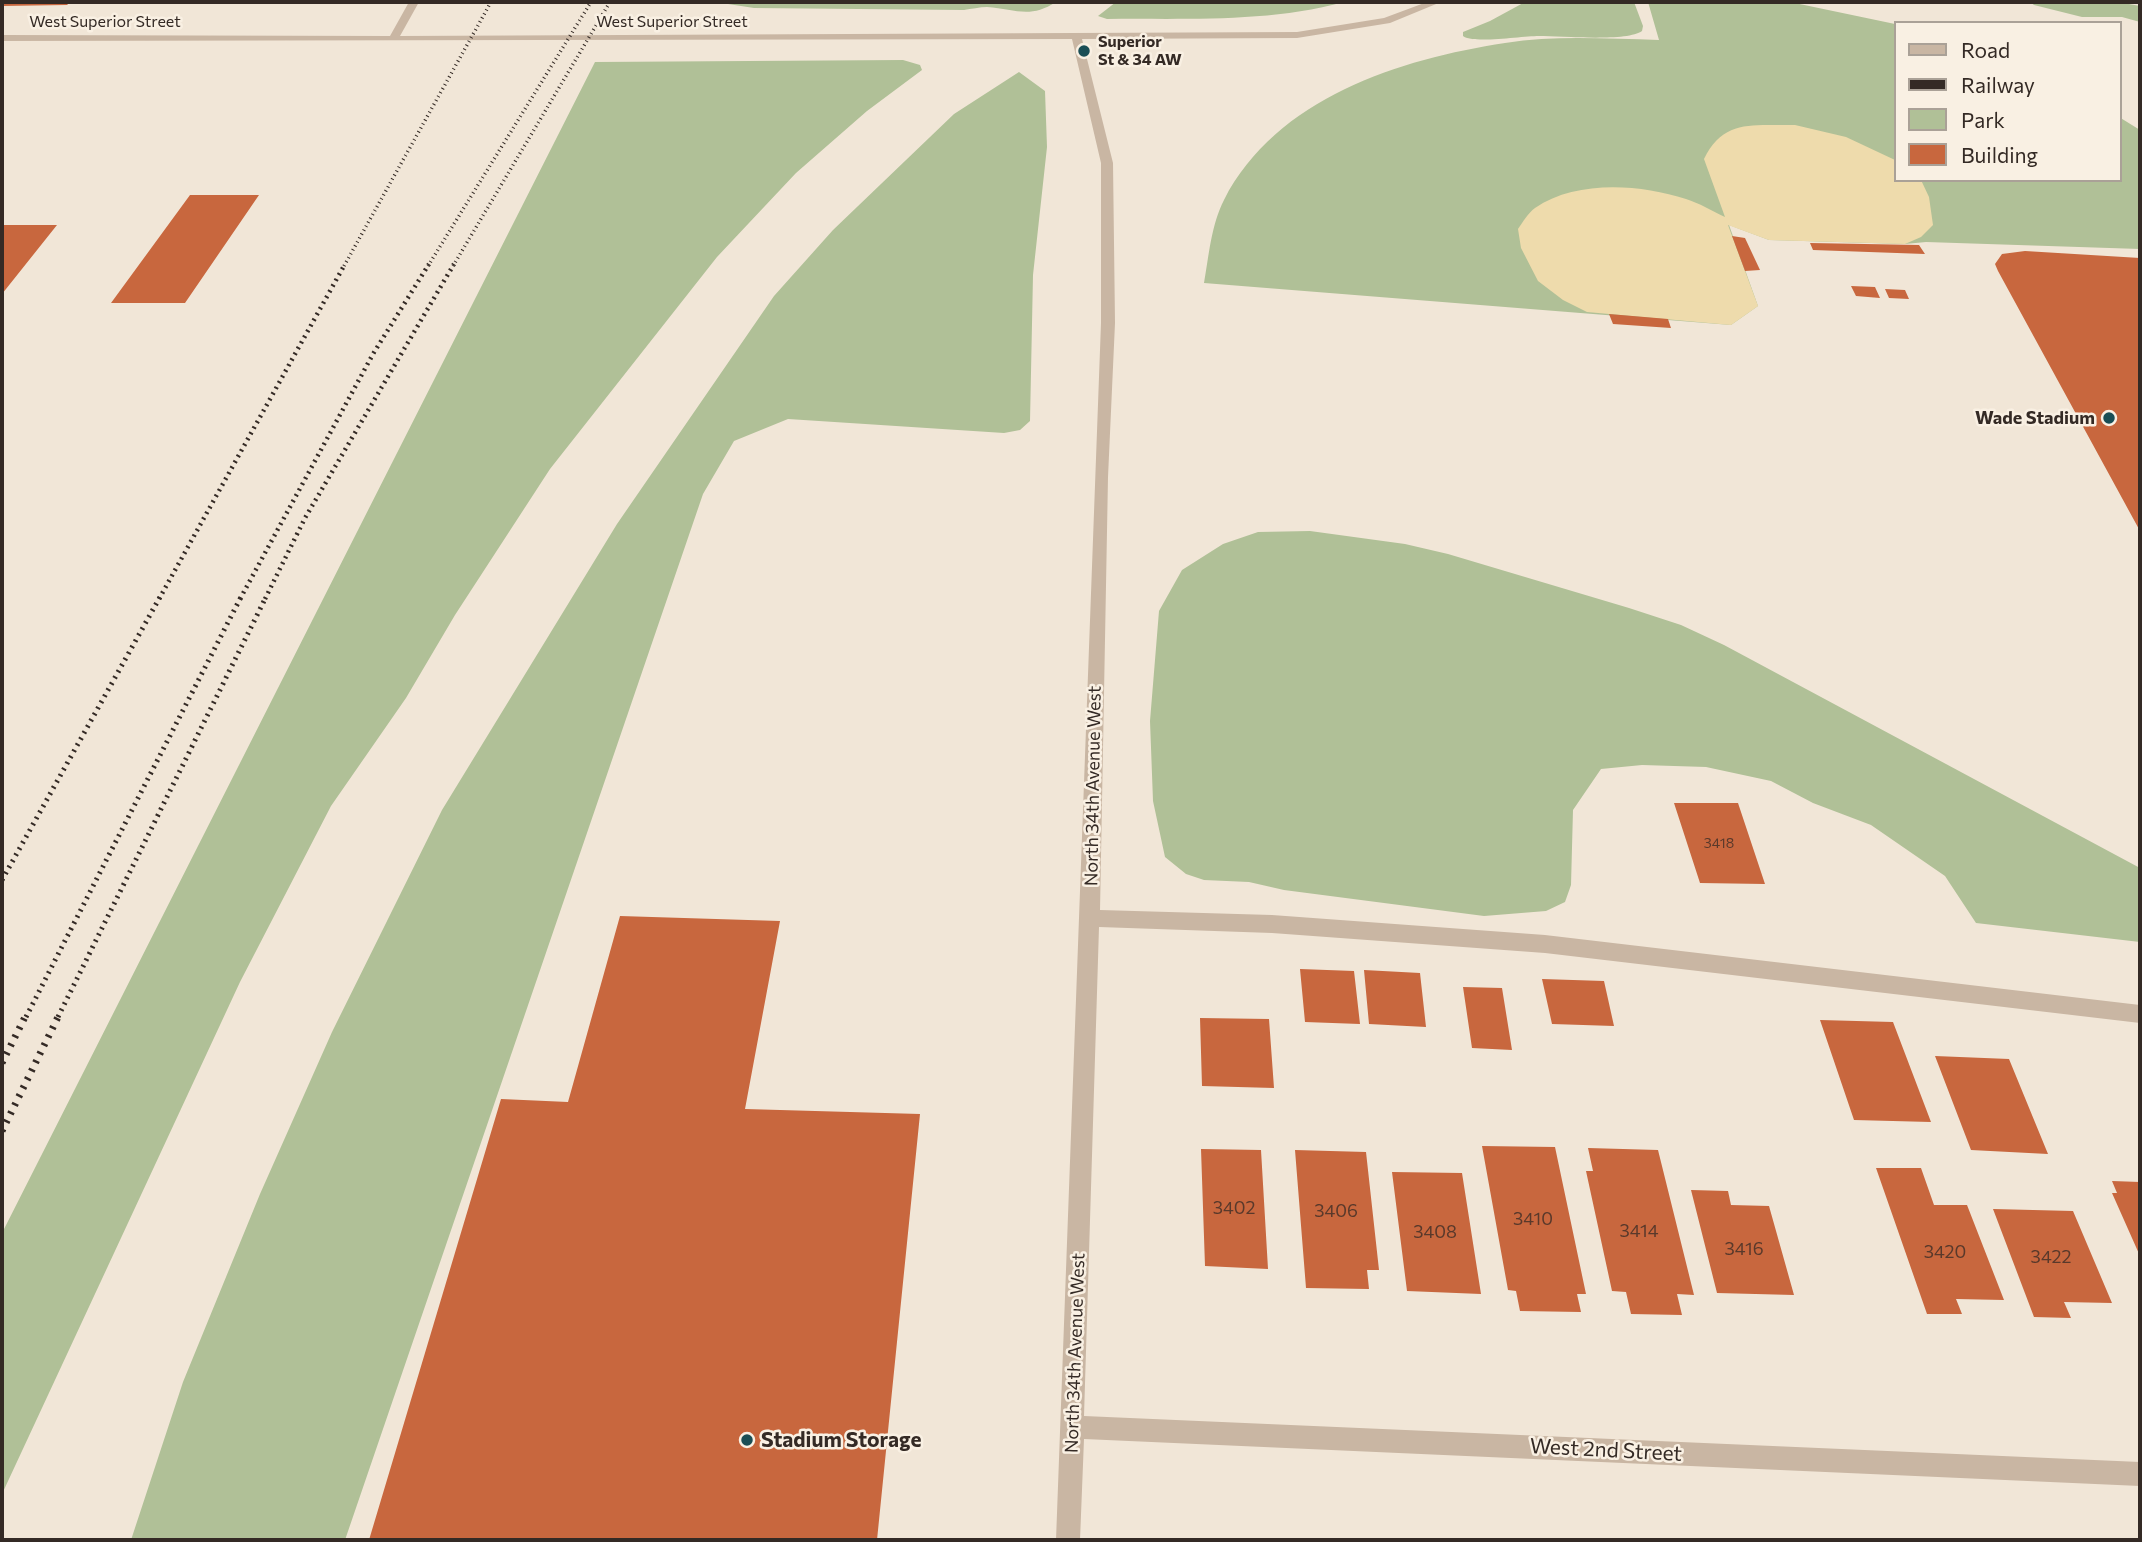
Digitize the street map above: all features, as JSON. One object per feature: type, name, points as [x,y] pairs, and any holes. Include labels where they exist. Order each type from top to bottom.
[{"type":"street","points":[[393,39],[414,2]]},
{"type":"street","name":"West Superior Street","points":[[2,38],[1297,35],[1386,21],[1436,2]]},
{"type":"street","name":"North 34th Avenue West","points":[[1068,1540],[1108,323],[1109,178],[1105,148],[1076,36]]},
{"type":"street","points":[[1090,918],[1272,924],[1545,944],[2140,1014]]},
{"type":"street","name":"West 2nd Street","points":[[1072,1427],[2140,1474]]},
{"type":"green space","points":[[715,2],[1056,2],[1038,10],[1022,12],[987,7],[964,10],[754,8]]},
{"type":"green space","points":[[1116,2],[1344,2],[1315,9],[1256,16],[1107,19],[1098,16]]},
{"type":"green space","points":[[1525,2],[1634,2],[1643,26],[1642,31],[1609,37],[1539,36],[1487,40],[1463,36],[1463,32]]},
{"type":"green space","points":[[1648,2],[1790,2],[1894,24],[1894,182],[2121,182],[2121,118],[2140,130],[2140,249],[1769,240],[1729,225],[1758,306],[1731,325],[1204,283],[1213,230],[1220,210],[1247,165],[1275,135],[1308,110],[1345,89],[1424,60],[1505,43],[1582,38],[1659,40]]},
{"type":"green space","points":[[2030,2],[2118,2],[2140,6],[2140,22],[2122,17],[2082,17]]},
{"type":"green space","points":[[903,60],[920,65],[922,70],[867,111],[796,173],[717,257],[550,469],[455,615],[406,698],[331,806],[240,982],[2,1494],[2,1233],[595,62]]},
{"type":"green space","points":[[1019,72],[1045,91],[1047,147],[1033,275],[1030,421],[1020,430],[1004,433],[788,419],[734,441],[703,494],[345,1540],[131,1540],[183,1382],[260,1194],[332,1032],[442,810],[617,524],[774,296],[833,230],[954,114]]},
{"type":"green space","points":[[1310,531],[1405,544],[1448,554],[1681,625],[1724,645],[2140,868],[2140,942],[1976,923],[1945,876],[1871,825],[1813,803],[1771,781],[1706,767],[1642,765],[1601,769],[1573,810],[1571,885],[1565,902],[1546,911],[1484,916],[1284,890],[1249,882],[1204,880],[1186,874],[1165,857],[1153,801],[1150,721],[1159,611],[1182,570],[1223,544],[1258,532]]},
{"type":"sand","points":[[1753,125],[1795,125],[1846,137],[1894,160],[1894,182],[1922,182],[1929,197],[1933,225],[1921,237],[1905,244],[1769,240],[1728,225],[1758,306],[1731,325],[1587,312],[1563,300],[1538,281],[1521,248],[1518,229],[1535,208],[1569,193],[1608,187],[1668,194],[1701,205],[1725,217],[1704,159],[1712,146],[1731,130]]},
{"type":"building","points":[[2,2],[70,2],[67,5],[2,6]]},
{"type":"building","points":[[190,195],[259,195],[185,303],[111,303]]},
{"type":"building","points":[[2,225],[57,225],[2,294]]},
{"type":"building","points":[[1732,236],[1745,238],[1760,270],[1745,271]]},
{"type":"building","points":[[1810,243],[1919,245],[1925,254],[1813,250]]},
{"type":"building","name":"Wade Stadium","points":[[2025,251],[2140,258],[2140,531],[1995,264],[2002,254]]},
{"type":"building","points":[[1851,286],[1875,287],[1880,298],[1856,296]]},
{"type":"building","points":[[1885,289],[1905,290],[1909,299],[1889,298]]},
{"type":"building","points":[[1609,314],[1668,319],[1671,328],[1613,324]]},
{"type":"building","points":[[1674,803],[1738,803],[1765,884],[1700,883]]},
{"type":"building","points":[[620,916],[780,921],[745,1109],[920,1114],[877,1540],[369,1540],[501,1099],[568,1102]]},
{"type":"building","points":[[1300,969],[1354,971],[1360,1024],[1305,1022]]},
{"type":"building","points":[[1364,970],[1420,973],[1426,1027],[1369,1024]]},
{"type":"building","points":[[1542,979],[1604,981],[1614,1026],[1552,1024]]},
{"type":"building","points":[[1463,987],[1502,988],[1512,1050],[1472,1048]]},
{"type":"building","points":[[1200,1018],[1269,1019],[1274,1088],[1202,1086]]},
{"type":"building","points":[[1820,1020],[1893,1022],[1931,1122],[1854,1120]]},
{"type":"building","points":[[1935,1056],[2009,1059],[2048,1154],[1971,1150]]},
{"type":"building","points":[[1482,1146],[1555,1147],[1586,1294],[1577,1294],[1581,1312],[1520,1311],[1516,1291],[1508,1290]]},
{"type":"building","points":[[1588,1148],[1658,1150],[1694,1295],[1677,1294],[1682,1315],[1631,1314],[1626,1292],[1612,1291],[1586,1171],[1593,1171]]},
{"type":"building","points":[[1201,1149],[1261,1150],[1268,1269],[1205,1266]]},
{"type":"building","points":[[1295,1150],[1366,1152],[1379,1270],[1367,1270],[1369,1289],[1306,1288]]},
{"type":"building","points":[[1876,1168],[1921,1168],[1934,1205],[1967,1205],[2004,1300],[1956,1299],[1962,1314],[1927,1314]]},
{"type":"building","points":[[1392,1172],[1462,1173],[1481,1294],[1407,1291]]},
{"type":"building","points":[[2112,1181],[2140,1182],[2140,1256],[2112,1193],[2117,1193]]},
{"type":"building","points":[[1691,1190],[1728,1191],[1731,1205],[1769,1206],[1794,1295],[1717,1293]]},
{"type":"building","points":[[1993,1209],[2073,1211],[2112,1303],[2064,1302],[2071,1318],[2034,1317]]},
{"type":"railway","points":[[344,266],[491,2]]},
{"type":"railway","points":[[428,266],[591,2]]},
{"type":"railway","points":[[453,266],[610,2]]},
{"type":"railway","points":[[159,599],[345,264]]},
{"type":"railway","points":[[240,599],[373,354],[429,264]]},
{"type":"railway","points":[[265,599],[305,518],[454,264]]},
{"type":"railway","points":[[2,880],[160,597]]},
{"type":"railway","points":[[26,1017],[241,597]]},
{"type":"railway","points":[[58,1017],[266,597]]},
{"type":"railway","points":[[2,1063],[26,1015]]},
{"type":"railway","points":[[2,1131],[59,1015]]},
{"type":"place","name":"Superior St & 34 AW","points":[[1084,51]]},
{"type":"place","name":"Wade Stadium","points":[[2109,418]]},
{"type":"place","name":"Stadium Storage","points":[[747,1440]]}]
